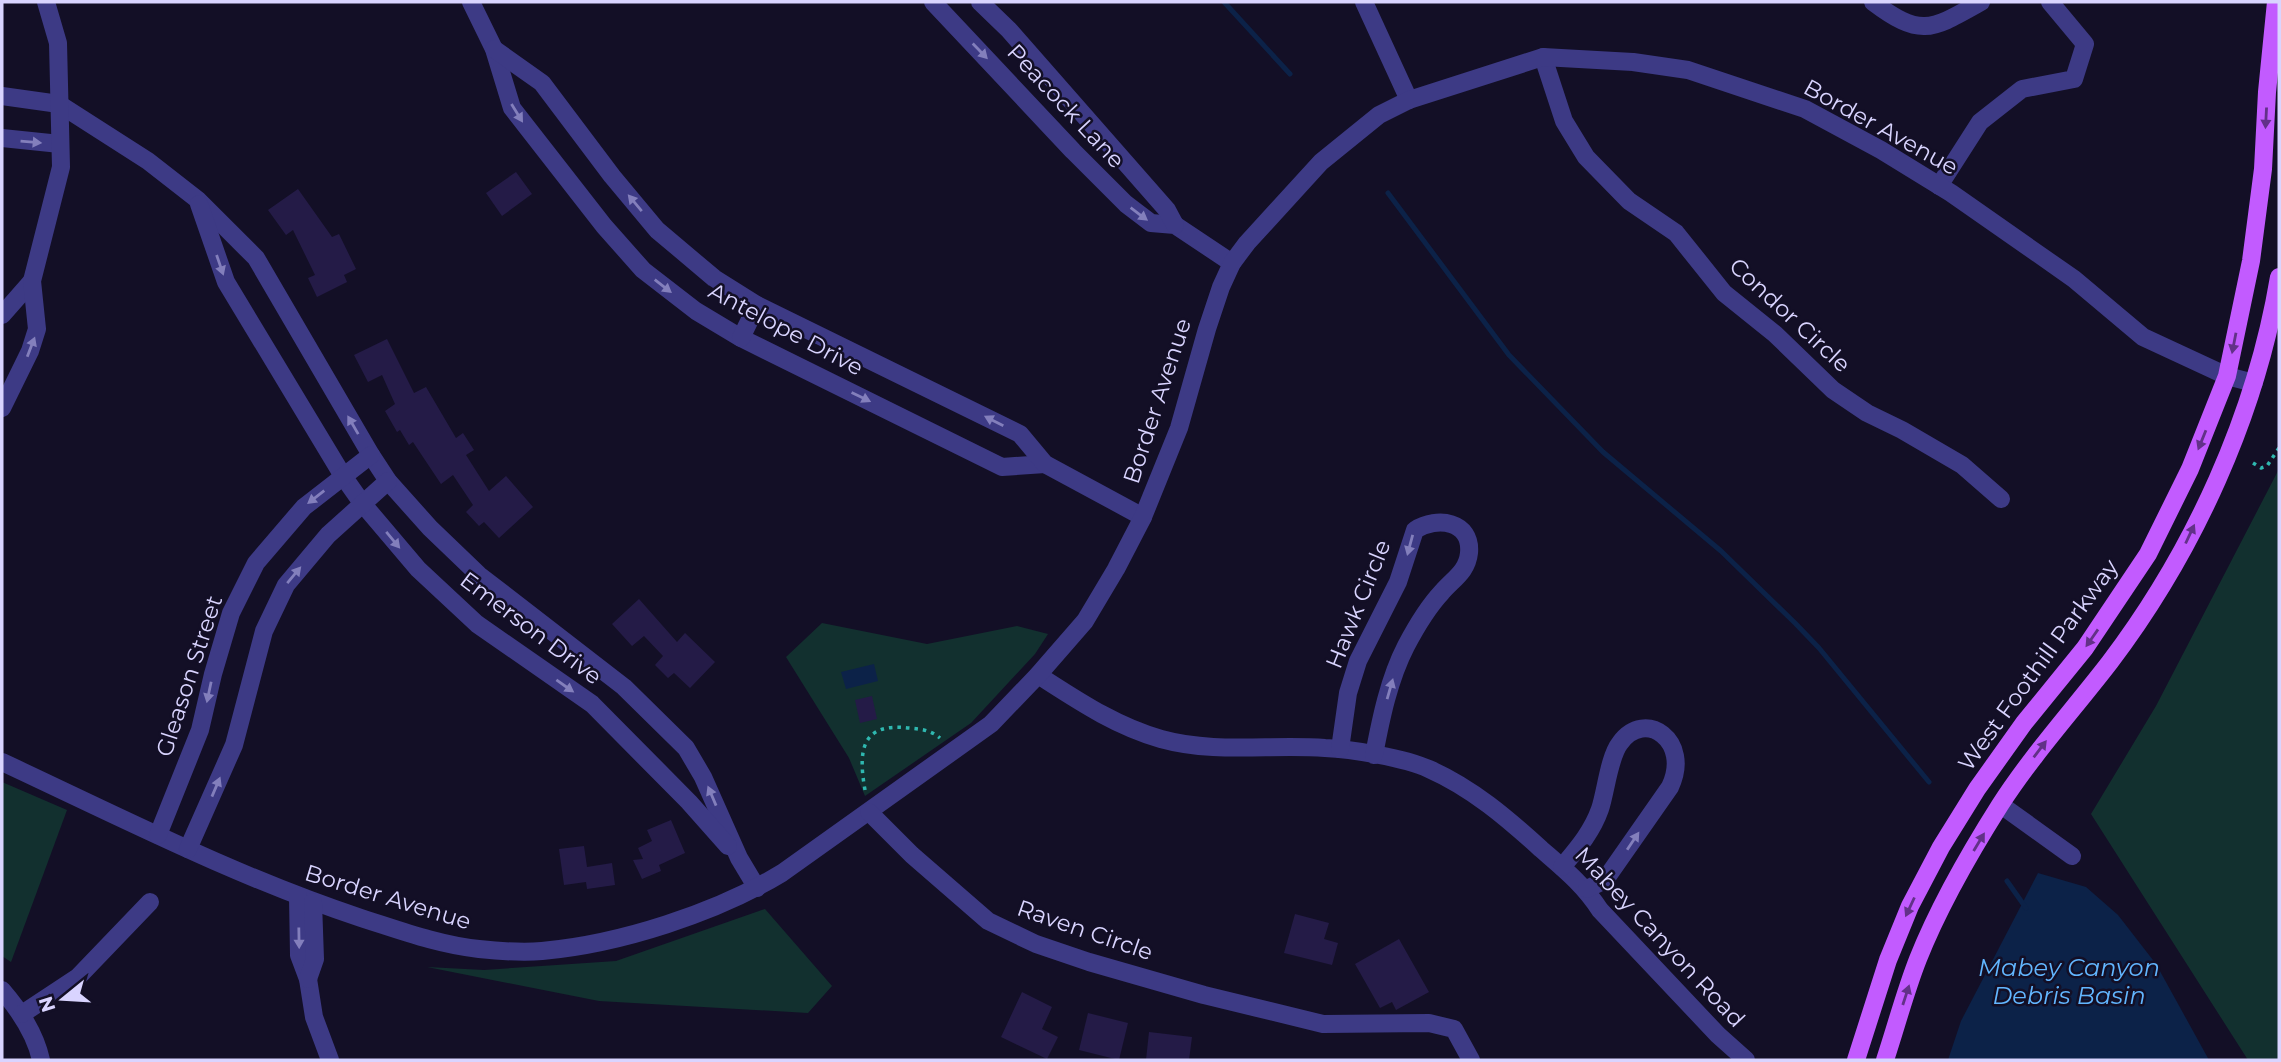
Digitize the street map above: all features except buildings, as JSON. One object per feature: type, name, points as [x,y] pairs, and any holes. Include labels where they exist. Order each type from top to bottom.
[{"type":"main road","name":"West Foothill Parkway","points":[[1856,1060],[1873,1003],[1910,906],[1941,847],[1977,789],[2024,723],[2085,648],[2148,554],[2190,469],[2227,376],[2251,261],[2263,169],[2276,2]]},
{"type":"main road","points":[[1885,1060],[1918,959],[1957,878],[2040,747],[2110,661],[2182,552],[2225,459],[2254,383],[2279,277]]},
{"type":"main road","points":[[1868,1060],[1873,1045],[1873,1003]]},
{"type":"street","points":[[2,408],[30,351],[37,330],[32,281],[61,167],[58,43],[46,2]]},
{"type":"street","name":"Antelope Drive","points":[[471,2],[494,49],[512,108],[604,226],[643,270],[696,311],[741,338],[1002,467],[1045,464]]},
{"type":"street","name":"Peacock Lane","points":[[980,2],[1009,30],[1167,210],[1175,225],[1232,263]]},
{"type":"street","points":[[1364,2],[1409,100]]},
{"type":"street","points":[[1873,2],[1897,20],[1921,27],[1948,20],[1981,2]]},
{"type":"street","points":[[1939,186],[1980,122],[2022,89],[2074,79],[2085,44],[2050,2]]},
{"type":"street","name":"Peacock Lane","points":[[937,3],[1073,152],[1126,204],[1151,223],[1175,225]]},
{"type":"street","name":"Antelope Drive","points":[[494,49],[542,83],[612,176],[657,230],[714,278],[757,305],[1020,434],[1045,464],[1143,517]]},
{"type":"street","name":"Border Avenue","points":[[2,762],[188,849],[305,899],[414,935],[478,949],[540,952],[613,939],[699,912],[757,888],[991,724],[1085,621],[1143,517],[1179,428],[1206,329],[1232,263],[1321,162],[1379,115],[1409,100],[1543,57],[1633,62],[1688,70],[1805,108],[1881,149],[1939,186],[2074,279],[2143,337],[2227,376],[2254,383]]},
{"type":"street","name":"Condor Circle","points":[[1543,57],[1564,121],[1586,157],[1629,201],[1676,233],[1724,293],[1775,334],[1833,390],[1867,413],[1962,465],[2001,499]]},
{"type":"street","name":"Emerson Drive","points":[[2,96],[58,104],[148,161],[198,200],[256,258],[388,481],[430,528],[479,575],[624,687],[686,748],[704,776],[739,858],[757,888]]},
{"type":"street","points":[[2,138],[60,144]]},
{"type":"street","name":"Emerson Drive","points":[[198,200],[226,282],[362,503],[418,569],[477,624],[592,704],[689,802],[739,858]]},
{"type":"street","points":[[2,315],[32,281]]},
{"type":"street","points":[[741,338],[757,305]]},
{"type":"street","name":"Gleason Street","points":[[158,835],[200,730],[231,613],[256,563],[304,507],[371,456]]},
{"type":"street","points":[[188,849],[234,745],[264,631],[286,584],[328,535],[388,481]]},
{"type":"street","name":"Hawk Circle","points":[[1340,749],[1348,693],[1358,661],[1398,582],[1415,530],[1427,522],[1440,521],[1457,527],[1467,538],[1469,553],[1464,572],[1442,591],[1420,621],[1404,650],[1392,680],[1374,755]]},
{"type":"street","name":"Mabey Canyon Road","points":[[1038,675],[1110,720],[1161,739],[1214,748],[1340,749],[1427,768],[1462,786],[1499,811],[1587,889],[1600,910],[1718,1035],[1746,1060]]},
{"type":"street","points":[[1562,867],[1587,836],[1599,813],[1619,744],[1640,729],[1654,730],[1666,736],[1678,758],[1676,774],[1670,787],[1605,880],[1587,889]]},
{"type":"street","points":[[2001,805],[2072,856]]},
{"type":"street","name":"Raven Circle","points":[[869,812],[912,855],[988,921],[1037,944],[1204,995],[1323,1024],[1429,1023],[1454,1029],[1471,1060]]},
{"type":"street","points":[[305,899],[315,959],[307,979],[314,1017],[329,1060]]},
{"type":"street","points":[[22,1014],[78,977],[150,902]]},
{"type":"street","points":[[2,990],[22,1014],[41,1060]]},
{"type":"path","points":[[2253,463],[2261,468],[2267,466],[2279,448]]},
{"type":"path","points":[[865,790],[861,759],[865,743],[878,727],[914,728],[934,733],[940,738]]},
{"type":"green space","points":[[2279,469],[2279,1060],[2248,1060],[2091,814],[2156,706]]},
{"type":"green space","points":[[822,623],[927,644],[1017,626],[1048,634],[1035,654],[971,723],[865,796],[849,758],[786,657]]},
{"type":"green space","points":[[2,782],[67,810],[11,962],[2,956]]},
{"type":"green space","points":[[765,909],[832,986],[808,1013],[599,1001],[427,967],[484,970],[616,961]]},
{"type":"water","points":[[874,664],[878,681],[846,689],[841,672]]},
{"type":"water","name":"Mabey Canyon Debris Basin","points":[[2038,873],[2086,887],[2118,915],[2156,964],[2209,1060],[1948,1060],[1961,1021]]},
{"type":"waterway","points":[[1224,2],[1290,74]]},
{"type":"waterway","points":[[1388,193],[1509,355],[1603,452],[1721,551],[1795,623],[1819,648],[1929,782]]},
{"type":"waterway","points":[[2007,881],[2026,908]]}]
